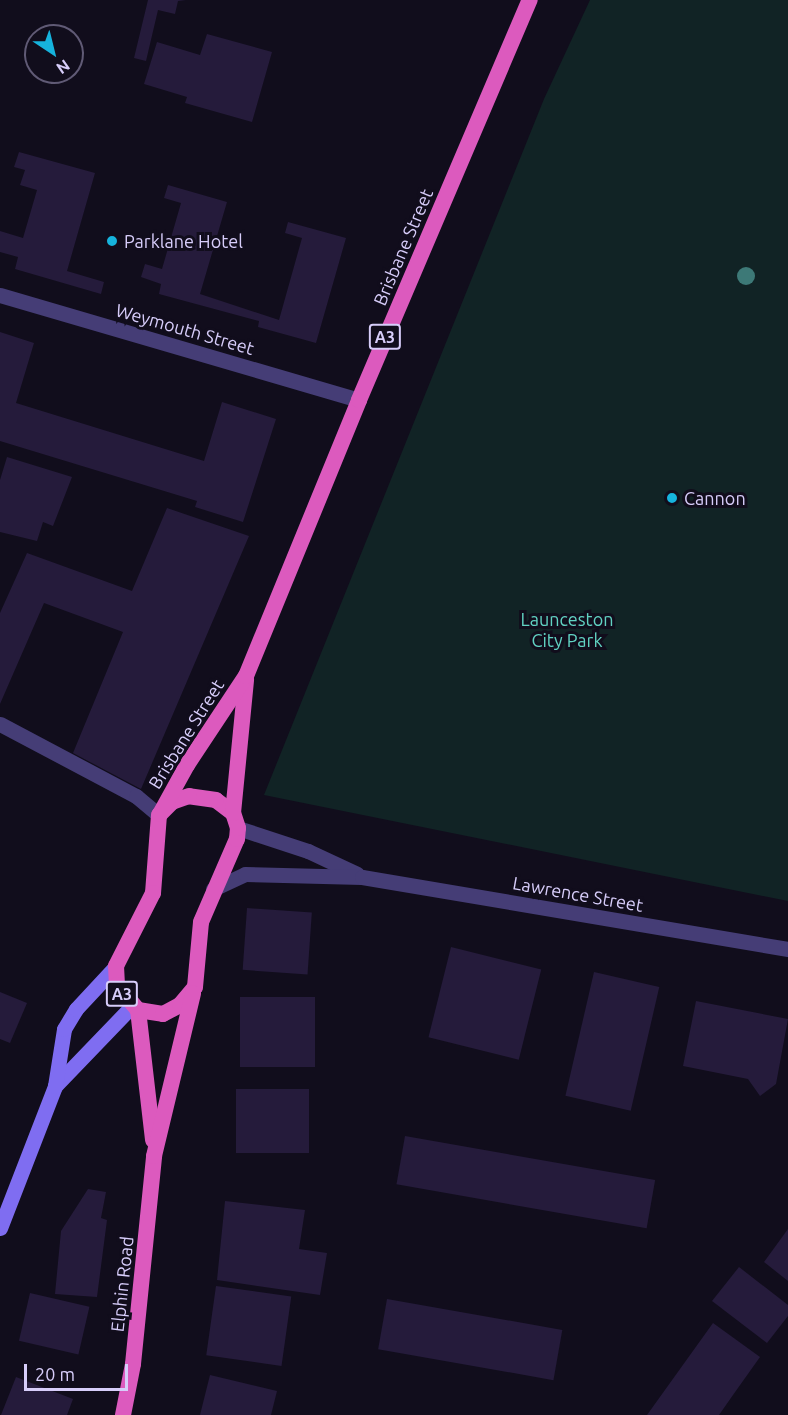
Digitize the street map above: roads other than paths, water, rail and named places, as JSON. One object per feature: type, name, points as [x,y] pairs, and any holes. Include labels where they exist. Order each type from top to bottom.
[{"type":"highway","name":"Brisbane Street","points":[[160,815],[186,765],[246,676],[358,400],[530,0]]},
{"type":"highway","name":"Brisbane Street","points":[[236,820],[246,676]]},
{"type":"highway","points":[[160,815],[172,802],[189,796],[216,800],[236,820]]},
{"type":"highway","name":"A3","points":[[160,815],[153,892],[116,966],[117,985],[135,1008],[163,1014],[180,1005],[195,987],[196,942],[213,889],[237,839],[236,820]]},
{"type":"highway","name":"Elphin Road","points":[[123,1415],[133,1364],[154,1156],[195,987]]},
{"type":"highway","name":"Elphin Road","points":[[135,1008],[154,1156]]},
{"type":"main road","points":[[0,1228],[55,1086],[64,1029],[70,1017],[116,966]]},
{"type":"main road","points":[[55,1086],[135,1008]]},
{"type":"street","name":"Weymouth Street","points":[[0,295],[358,400]]},
{"type":"street","points":[[0,724],[136,796],[160,815]]},
{"type":"street","name":"Lawrence Street","points":[[236,820],[362,877]]},
{"type":"street","name":"Lawrence Street","points":[[213,889],[245,874],[362,877],[788,949]]},
{"type":"place","name":"Parklane Hotel","points":[[112,241]]},
{"type":"place","name":"Cannon","points":[[672,498]]},
{"type":"park label","name":"Launceston City Park","points":[[567,630]]}]
